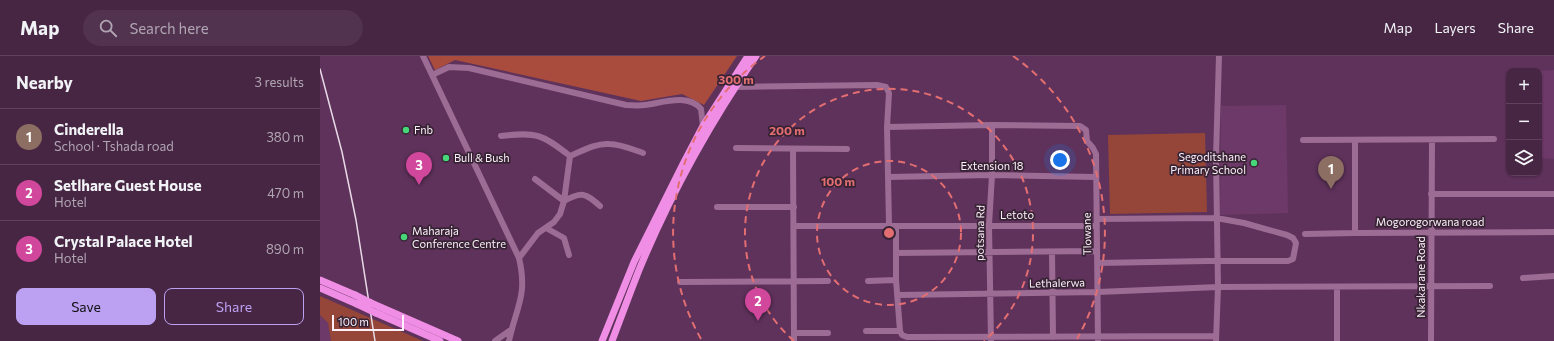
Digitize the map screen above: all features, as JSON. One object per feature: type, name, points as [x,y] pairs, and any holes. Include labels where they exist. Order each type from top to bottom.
[{"type":"main road","points":[[602,341],[634,262],[703,126],[748,56]]},
{"type":"main road","points":[[612,341],[640,269],[666,211],[696,153],[735,87],[756,56]]},
{"type":"main road","points":[[320,280],[458,341]]},
{"type":"main road","points":[[320,288],[440,341]]},
{"type":"street","points":[[423,56],[519,258],[523,283],[522,296],[509,341]]},
{"type":"street","points":[[896,226],[896,295],[900,331],[902,335],[907,337],[991,339],[1053,337],[1098,339],[1216,338],[1218,287],[1216,218],[1219,56]]},
{"type":"street","points":[[432,75],[449,67],[469,68],[626,106],[686,100],[694,103],[701,109],[703,126]]},
{"type":"street","points":[[735,87],[886,87],[889,93],[887,127],[889,226]]},
{"type":"street","points":[[887,127],[992,125]]},
{"type":"street","name":"Tlowane","points":[[992,125],[1080,126],[1086,130],[1087,140],[1095,151],[1098,263],[1098,339]]},
{"type":"street","name":"potsana Rd","points":[[991,339],[989,225],[992,175],[992,125]]},
{"type":"street","points":[[500,136],[522,133],[539,135],[550,140],[570,156]]},
{"type":"street","points":[[1303,140],[1494,139]]},
{"type":"street","points":[[1355,140],[1355,232]]},
{"type":"street","name":"Nkakarane Road","points":[[1431,341],[1430,232],[1432,140]]},
{"type":"street","points":[[570,156],[595,146],[608,143],[643,153]]},
{"type":"street","points":[[736,148],[847,149]]},
{"type":"street","points":[[793,149],[794,341]]},
{"type":"street","points":[[519,258],[538,233],[557,218],[564,201],[570,156]]},
{"type":"street","name":"Extension 18","points":[[888,177],[992,175],[1095,177]]},
{"type":"street","points":[[535,180],[564,201]]},
{"type":"street","points":[[564,201],[581,194],[588,196],[600,206]]},
{"type":"street","points":[[1431,194],[1554,194]]},
{"type":"street","points":[[717,207],[794,207]]},
{"type":"street","name":"Letoto","points":[[794,226],[1097,223],[1216,218],[1244,223],[1287,235],[1293,238],[1296,244],[1294,256],[1291,261],[1218,261]]},
{"type":"street","points":[[546,228],[564,238],[569,255]]},
{"type":"street","name":"Mogorogorwana road","points":[[1305,234],[1355,232],[1554,232]]},
{"type":"street","points":[[896,253],[1097,251]]},
{"type":"street","points":[[1052,252],[1053,337]]},
{"type":"street","points":[[1098,263],[1218,261]]},
{"type":"street","points":[[1523,278],[1554,276]]},
{"type":"street","points":[[868,280],[896,280]]},
{"type":"street","points":[[680,282],[828,281]]},
{"type":"street","name":"Lethalerwa","points":[[896,295],[1098,292],[1218,287],[1490,286]]},
{"type":"street","points":[[1337,287],[1337,341]]},
{"type":"street","points":[[495,341],[512,329]]},
{"type":"street","points":[[866,331],[900,331]]},
{"type":"street","points":[[794,333],[828,333]]},
{"type":"shaded area","points":[[428,56],[737,56],[704,105],[682,94],[641,101],[455,60],[435,70]]},
{"type":"shaded area","points":[[1554,70],[1554,159],[1542,158],[1542,71]]},
{"type":"shaded area","name":"Segoditshane Primary School","points":[[1286,105],[1288,213],[1220,215],[1221,106]]},
{"type":"shaded area","points":[[1205,133],[1207,212],[1110,214],[1108,135]]},
{"type":"shaded area","points":[[320,296],[423,341],[331,341],[328,323],[320,315]]},
{"type":"shaded area","points":[[320,315],[328,323],[331,341],[320,341]]},
{"type":"shaded area","points":[[1218,338],[1218,341],[1102,341],[1102,339]]},
{"type":"railway","points":[[320,69],[342,152],[356,220],[375,341]]},
{"type":"place","name":"Fnb","points":[[406,130]]},
{"type":"place","name":"Bull & Bush","points":[[446,158]]},
{"type":"place","name":"Segoditshane Primary School","points":[[1254,163]]},
{"type":"place","name":"Crystal Palace Hotel","points":[[419,185]]},
{"type":"place","name":"Cinderella","points":[[1331,189]]},
{"type":"place","name":"Maharaja Conference Centre","points":[[404,237]]},
{"type":"place","name":"Setlhare Guest House","points":[[758,321]]}]
